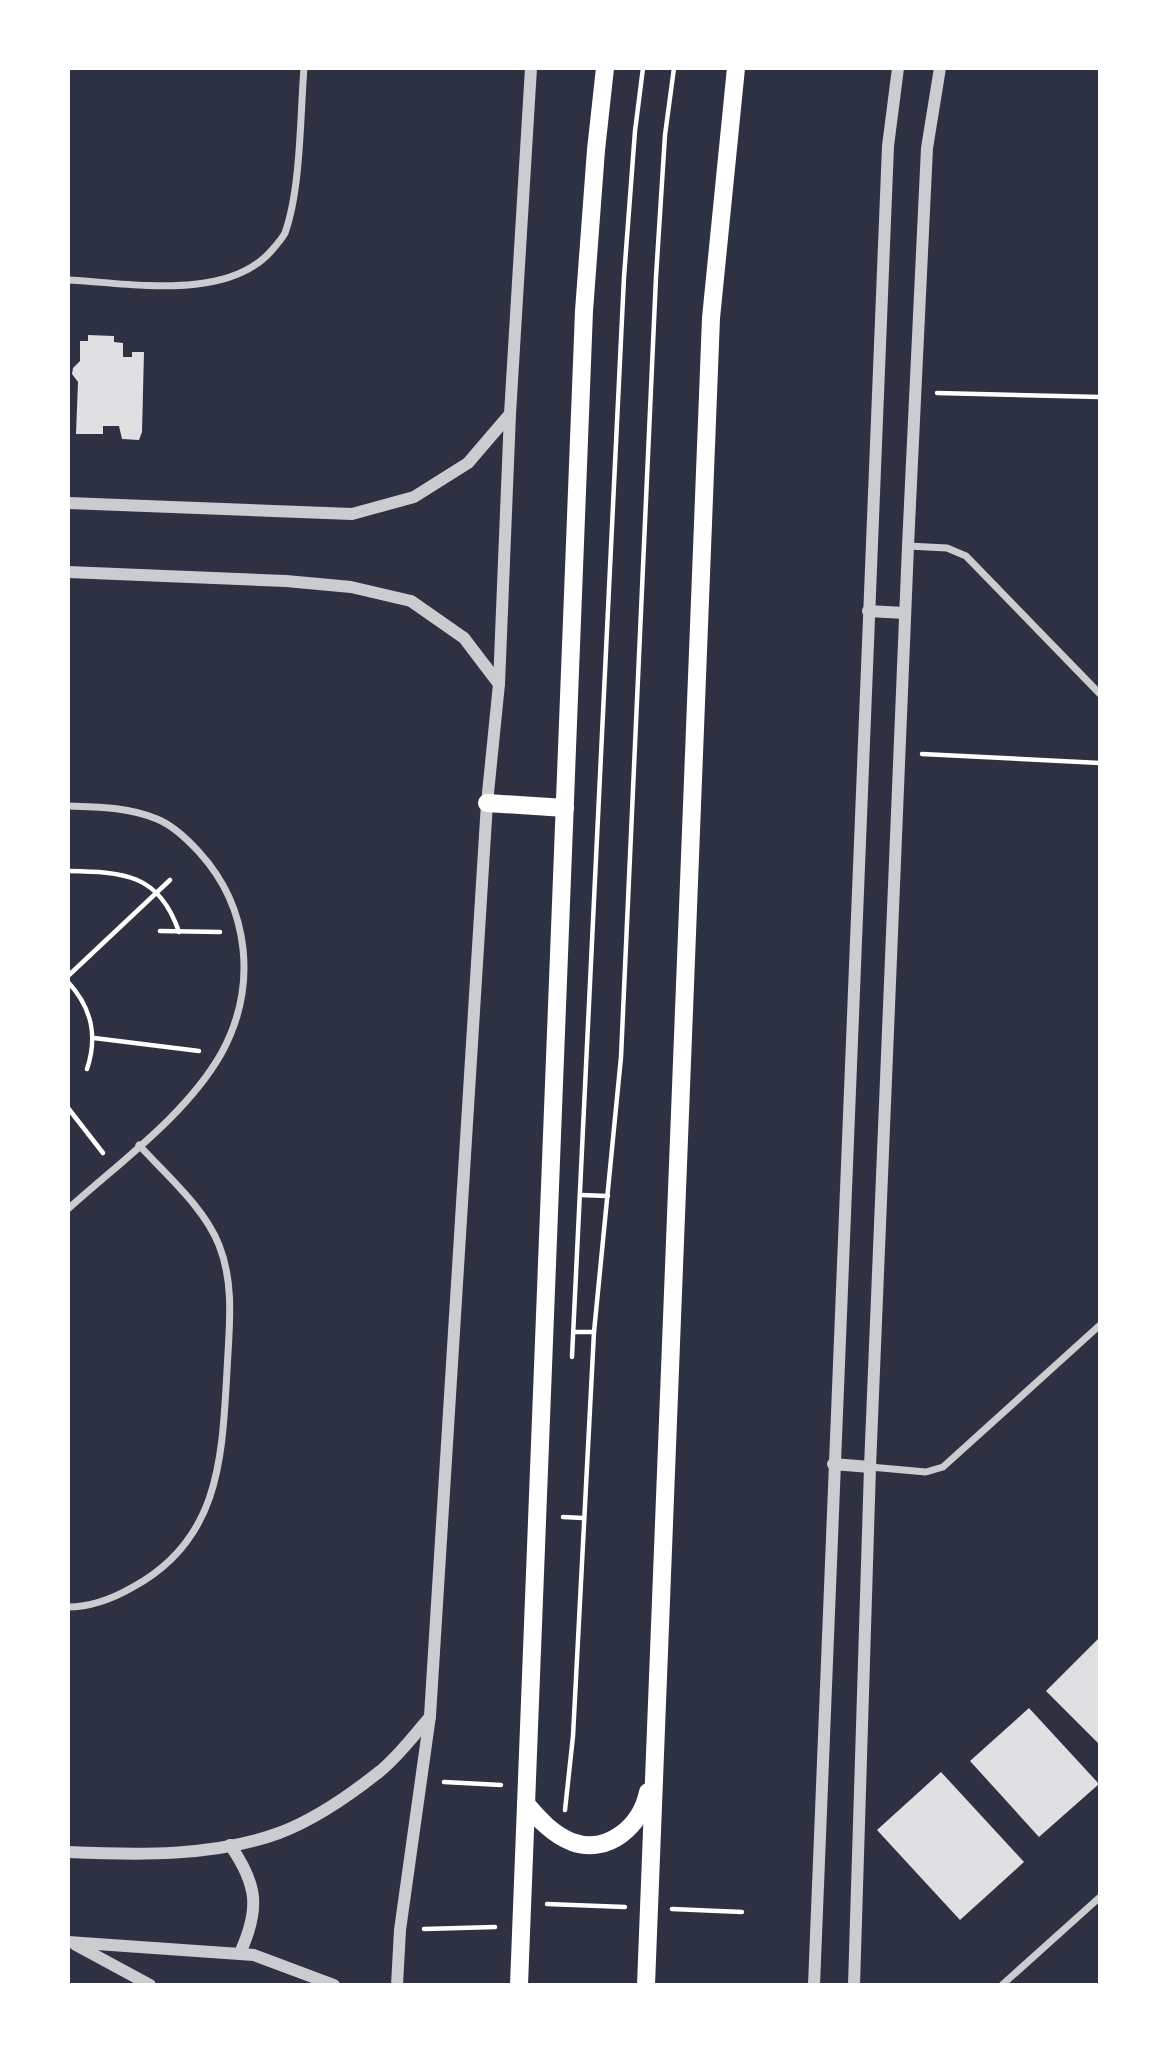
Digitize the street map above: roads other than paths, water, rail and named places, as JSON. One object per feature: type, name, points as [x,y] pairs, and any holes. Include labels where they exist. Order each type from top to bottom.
[{"type":"main road","points":[[519,1985],[584,311],[605,68]]},
{"type":"main road","points":[[646,1985],[711,318],[736,68]]},
{"type":"main road","points":[[487,803],[565,808]]},
{"type":"main road","points":[[526,1795],[549,1829],[573,1843],[602,1844],[627,1832],[644,1809],[656,1751]]},
{"type":"street","points":[[68,280],[191,285],[227,280],[260,264],[284,235],[293,199],[304,68]]},
{"type":"street","points":[[397,1985],[400,1930],[418,1782],[430,1716],[487,803],[499,684],[510,414],[531,68]]},
{"type":"street","points":[[814,1985],[888,146],[898,68]]},
{"type":"street","points":[[854,1985],[870,1467],[905,612],[927,148],[940,68]]},
{"type":"street","points":[[68,503],[352,514],[414,497],[468,463],[510,414]]},
{"type":"street","points":[[908,546],[947,548],[966,556],[1100,694]]},
{"type":"street","points":[[68,572],[312,583],[351,587],[411,601],[464,638],[499,684]]},
{"type":"street","points":[[868,611],[905,612]]},
{"type":"street","points":[[68,806],[124,808],[160,820],[189,841],[219,878],[231,898],[242,932],[245,974],[238,1016],[220,1054],[192,1094],[68,1209]]},
{"type":"street","points":[[68,1608],[115,1597],[150,1578],[180,1551],[203,1518],[217,1480],[223,1431],[230,1307],[228,1274],[218,1243],[201,1215],[139,1146]]},
{"type":"street","points":[[833,1464],[926,1472],[943,1467],[1100,1325]]},
{"type":"street","points":[[68,1852],[143,1855],[230,1845],[279,1833],[313,1816],[381,1771],[430,1716]]},
{"type":"street","points":[[230,1845],[247,1869],[254,1898],[253,1926],[240,1953]]},
{"type":"street","points":[[1002,1985],[1100,1897]]},
{"type":"street","points":[[69,1942],[240,1953],[334,1985]]},
{"type":"street","points":[[69,1942],[150,1985]]}]
